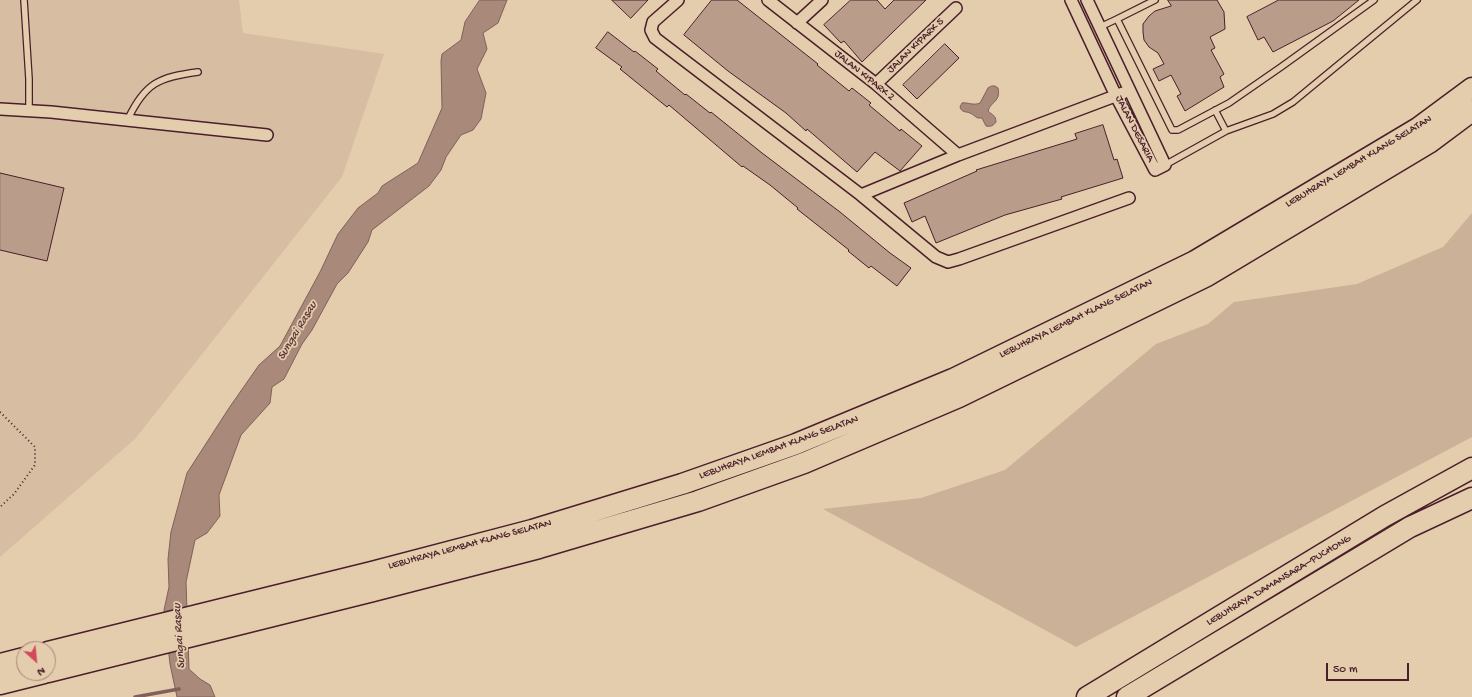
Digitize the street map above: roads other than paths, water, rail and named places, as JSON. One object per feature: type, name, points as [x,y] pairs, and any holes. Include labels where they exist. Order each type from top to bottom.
[{"type":"highway","name":"LEBUHRAYA LEMBAH KLANG SELATAN","points":[[56,650],[372,572],[532,530],[682,484],[796,444],[953,379],[1196,261],[1418,128],[1472,88]]},
{"type":"highway","name":"LEBUHRAYA LEMBAH KLANG SELATAN","points":[[56,670],[374,591],[539,548],[698,501],[804,463],[959,397],[1207,276],[1428,143],[1472,111]]},
{"type":"highway","name":"LEBUHRAYA DAMANSARA–PUCHONG","points":[[1088,697],[1385,516],[1472,468]]},
{"type":"highway","name":"LEBUHRAYA DAMANSARA–PUCHONG","points":[[1127,697],[1410,528],[1472,498]]},
{"type":"highway","points":[[0,664],[16,660]]},
{"type":"highway","points":[[0,684],[16,680]]},
{"type":"street","points":[[678,0],[653,22],[651,30],[655,38],[861,195],[936,257],[948,262],[959,259],[1129,198]]},
{"type":"street","name":"JALAN KIPARK 2","points":[[768,0],[876,84],[958,155]]},
{"type":"street","points":[[797,23],[822,0]]},
{"type":"street","name":"JALAN DESARIA","points":[[1071,0],[1116,96],[1155,170],[1165,165],[1087,0]]},
{"type":"street","name":"JALAN KIPARK 5","points":[[876,84],[956,8]]},
{"type":"street","points":[[861,195],[958,155],[1129,90]]},
{"type":"street","points":[[0,109],[51,112],[267,135]]},
{"type":"lane","points":[[24,0],[29,78],[29,111]]},
{"type":"lane","points":[[1100,27],[1155,0]]},
{"type":"lane","points":[[1117,18],[1169,126],[1172,130],[1178,130],[1215,110],[1281,67],[1374,0]]},
{"type":"lane","points":[[1165,165],[1226,131],[1273,114],[1293,102],[1417,0]]},
{"type":"lane","points":[[128,120],[138,100],[150,86],[161,80],[198,72]]},
{"type":"lane","points":[[1215,110],[1226,131]]},
{"type":"water","name":"Sungai Rasau","points":[[480,0],[507,0],[498,23],[483,33],[487,49],[477,69],[486,93],[481,119],[473,130],[461,135],[446,157],[441,170],[429,186],[372,230],[368,242],[348,273],[337,284],[312,330],[302,344],[284,379],[272,387],[270,403],[241,435],[219,495],[220,516],[207,533],[195,540],[186,582],[189,669],[200,679],[210,685],[215,697],[177,697],[170,664],[164,610],[169,587],[168,559],[171,532],[187,473],[259,365],[280,346],[320,272],[338,234],[358,208],[378,193],[382,186],[418,163],[442,108],[442,54],[461,40],[465,22]]},
{"type":"water","points":[[992,86],[998,88],[999,93],[997,99],[988,111],[995,116],[996,122],[992,126],[986,126],[982,118],[978,118],[971,113],[963,111],[960,107],[962,103],[980,103],[988,88]]},
{"type":"waterway","points":[[135,697],[179,689]]}]
